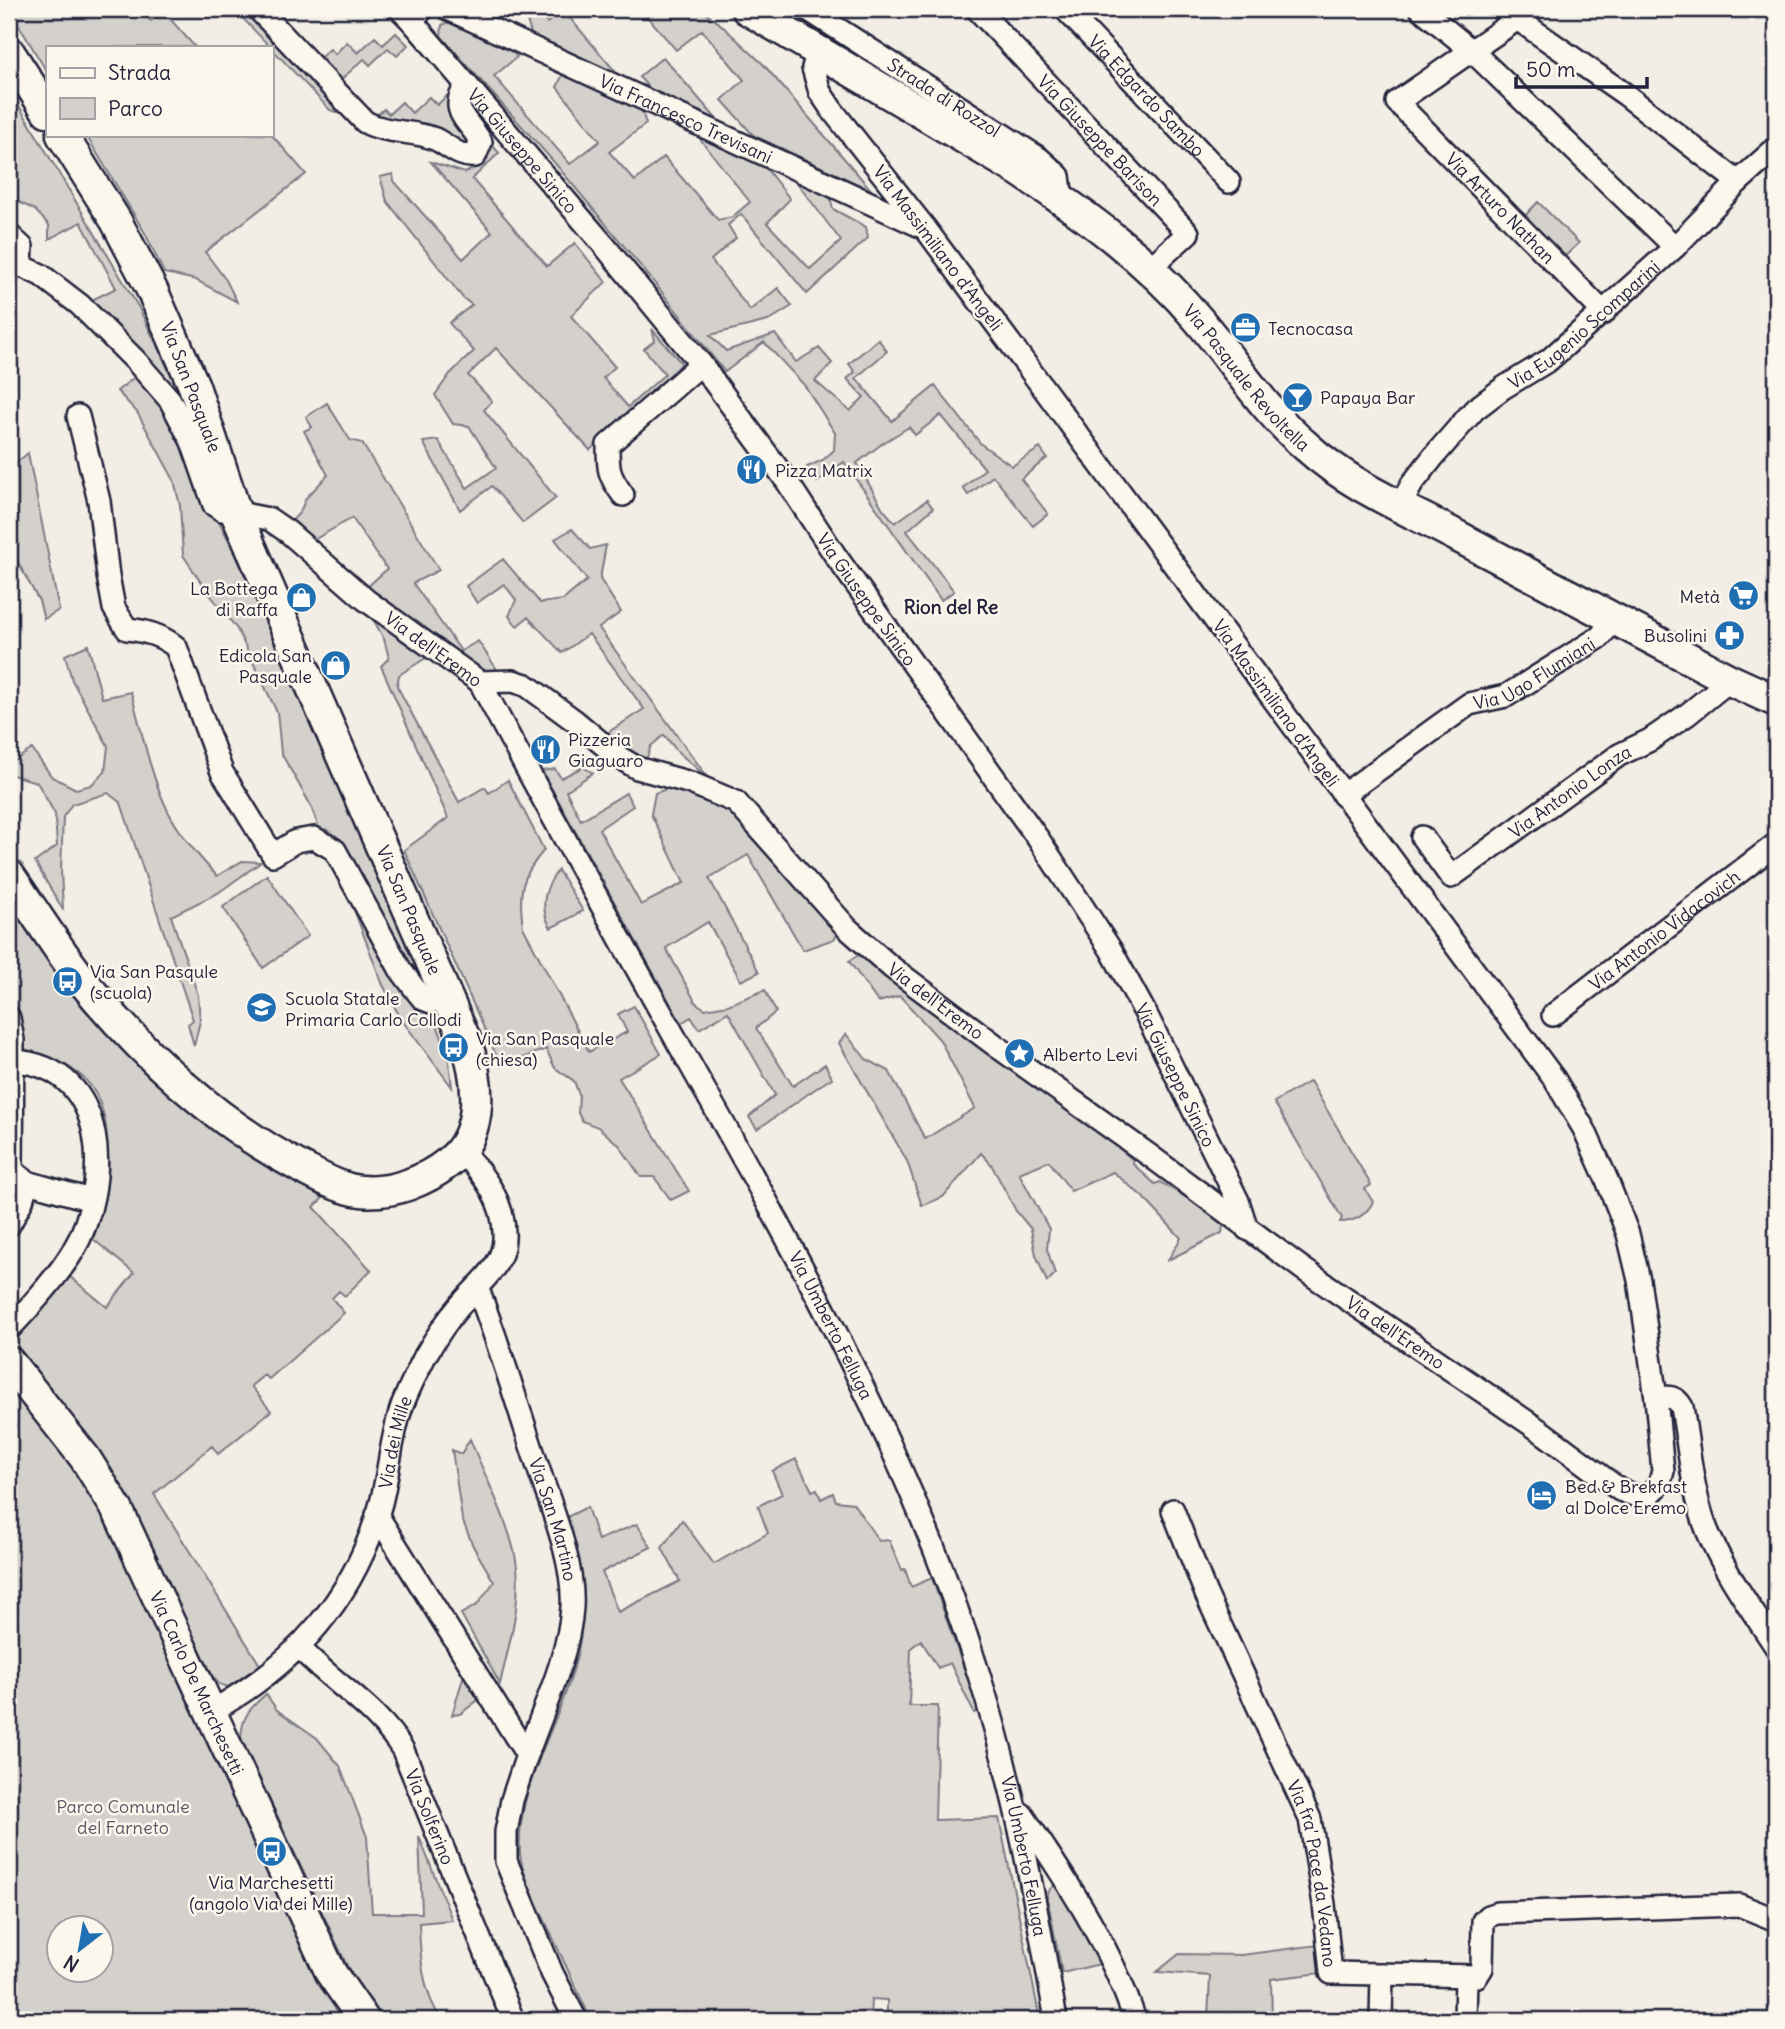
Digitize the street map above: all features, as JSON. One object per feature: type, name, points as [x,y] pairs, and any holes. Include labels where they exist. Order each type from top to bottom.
[{"type":"main road","name":"Via Pasquale Revoltella","points":[[747,9],[972,142],[1062,199],[1118,241],[1150,268],[1198,318],[1266,406],[1308,448],[1345,475],[1730,680],[1776,701]]},
{"type":"main road","points":[[9,52],[46,109]]},
{"type":"main road","name":"Via San Pasquale","points":[[9,876],[93,994],[142,1048],[204,1103],[277,1155],[328,1181],[360,1191],[397,1188],[429,1177],[461,1150],[474,1123],[477,1091],[474,1065],[236,513],[194,386],[153,292],[116,221],[63,136]]},
{"type":"main road","name":"Via Carlo De Marchesetti","points":[[9,1362],[85,1458],[118,1511],[331,1973],[364,2020]]},
{"type":"street","points":[[258,9],[366,122],[432,138],[468,157],[474,156],[481,142],[459,112],[460,95],[467,85]]},
{"type":"street","name":"Via Francesco Trevisani","points":[[448,9],[925,228]]},
{"type":"street","name":"Strada di Rozzol","points":[[807,9],[1039,158],[1059,176],[1062,199]]},
{"type":"street","name":"Via Giuseppe Barison","points":[[977,9],[1188,233],[1150,268]]},
{"type":"street","name":"Via Edgardo Sambo","points":[[1065,9],[1229,182]]},
{"type":"street","points":[[1421,9],[1472,51],[1675,247]]},
{"type":"street","points":[[1472,51],[1518,12],[1738,182]]},
{"type":"street","name":"Via Giuseppe Sinico","points":[[411,13],[467,85],[701,364],[1039,839],[1111,950],[1147,1016],[1238,1201],[1247,1229]]},
{"type":"street","name":"Via Massimiliano d'Angeli","points":[[818,51],[813,68],[820,92],[925,228],[1555,1080],[1584,1129],[1628,1234],[1639,1280],[1656,1398]]},
{"type":"street","name":"Via Arturo Nathan","points":[[1472,51],[1397,102],[1604,313]]},
{"type":"street","name":"Via Eugenio Scomparini","points":[[1400,506],[1427,466],[1474,410],[1503,388],[1549,360],[1604,313],[1776,148]]},
{"type":"street","points":[[9,235],[22,247],[15,262]]},
{"type":"street","name":"Via dell'Eremo","points":[[15,262],[60,288],[136,361],[170,400],[192,442],[214,505],[222,510],[269,519],[288,532],[366,600],[480,682],[513,681],[526,685],[575,720],[617,756],[637,768],[691,783],[736,802],[862,943],[995,1045],[1247,1229],[1406,1342],[1542,1432],[1630,1495],[1640,1497],[1650,1494],[1659,1485],[1663,1471],[1656,1398]]},
{"type":"street","points":[[623,495],[607,470],[608,445],[701,364]]},
{"type":"street","points":[[78,416],[99,501],[114,608],[127,629],[147,631],[176,646],[222,772],[273,855],[296,841],[314,838],[335,850],[400,969],[418,993],[431,1002],[447,998]]},
{"type":"street","name":"Via Ugo Flumiani","points":[[1343,795],[1469,704],[1506,696],[1600,637],[1614,619]]},
{"type":"street","name":"Via Antonio Lonza","points":[[1422,837],[1451,877],[1619,755],[1650,740],[1688,714],[1730,680]]},
{"type":"street","name":"Via Umberto Felluga","points":[[480,682],[568,847],[810,1283],[890,1447],[949,1590],[980,1677],[1015,1804],[1034,1888],[1056,2020]]},
{"type":"street","name":"Via Antonio Vidacovich","points":[[1553,1015],[1776,845]]},
{"type":"street","points":[[9,1018],[13,1040],[16,1173],[22,1201],[9,1225]]},
{"type":"street","points":[[9,1329],[72,1252],[84,1228],[96,1165],[95,1137],[87,1106],[77,1091],[53,1071],[30,1062],[13,1061]]},
{"type":"street","name":"Via dei Mille","points":[[212,1711],[278,1668],[316,1629],[346,1584],[357,1566],[377,1515],[401,1409],[413,1381],[442,1327],[500,1258],[504,1240],[498,1200],[477,1168],[461,1150]]},
{"type":"street","points":[[16,1173],[91,1200]]},
{"type":"street","name":"Via San Martino","points":[[477,1287],[554,1514],[571,1577],[570,1622],[560,1664],[510,1811],[506,1832],[506,1861],[552,1973],[576,2020]]},
{"type":"street","points":[[1656,1398],[1672,1396],[1682,1407],[1707,1531],[1733,1579],[1776,1647]]},
{"type":"street","name":"Via fra' Pace da Vedano","points":[[1173,1510],[1206,1594],[1310,1819],[1324,1904],[1331,1973],[1466,1976]]},
{"type":"street","points":[[377,1515],[527,1755]]},
{"type":"street","name":"Via Solferino","points":[[299,1647],[314,1663],[358,1698],[397,1741],[417,1781],[427,1812],[513,2020]]},
{"type":"street","points":[[1015,1804],[1071,1890],[1113,1964],[1135,2020]]},
{"type":"street","points":[[1465,2020],[1466,1976],[1477,1976],[1481,1973],[1483,1921],[1497,1913],[1739,1905],[1776,1920]]},
{"type":"street","points":[[1381,2020],[1382,1974]]},
{"type":"green space","points":[[9,9],[136,9],[151,21],[164,12],[194,46],[46,46],[46,70]]},
{"type":"green space","points":[[234,9],[248,9],[347,116],[330,110],[273,50],[273,46],[269,46]]},
{"type":"green space","points":[[520,9],[536,9],[547,23],[564,11],[620,77],[532,37],[526,17]]},
{"type":"green space","points":[[641,9],[700,9],[719,23],[763,64],[872,191],[753,135],[722,100],[744,80],[702,30],[676,50]]},
{"type":"green space","points":[[454,20],[506,45],[517,57],[494,76],[570,164],[600,141],[557,87],[563,74],[641,108],[646,124],[609,152],[635,181],[664,157],[718,220],[732,217],[750,202],[696,134],[764,166],[790,199],[767,223],[810,269],[841,241],[795,180],[830,196],[833,209],[866,227],[868,238],[807,294],[741,214],[728,225],[736,238],[711,260],[750,310],[778,288],[792,306],[768,321],[710,335],[726,351],[775,334],[796,362],[819,348],[832,363],[815,381],[850,411],[864,397],[847,379],[855,372],[849,364],[878,339],[887,351],[856,378],[892,421],[935,386],[981,444],[1012,466],[1040,448],[1047,458],[1021,479],[1048,514],[1033,526],[993,476],[968,495],[963,488],[985,469],[941,415],[915,435],[909,427],[857,463],[883,509],[895,523],[927,500],[933,508],[907,531],[954,591],[941,600],[844,462],[817,482],[807,467],[823,460],[834,450],[835,433],[805,386],[764,342],[725,372],[553,161],[441,36],[442,25]]},
{"type":"green space","points":[[396,33],[408,45],[397,56],[388,48],[370,65],[364,59],[337,83],[316,61],[330,49],[335,54],[347,42],[358,53],[375,37],[383,45]]},
{"type":"green space","points":[[663,57],[719,122],[654,93],[639,77]]},
{"type":"green space","points":[[9,89],[139,308],[183,400],[90,301],[116,288],[81,222],[49,239],[49,225],[35,210],[9,197],[9,183],[15,179],[9,170]]},
{"type":"green space","points":[[451,92],[451,116],[464,133],[466,144],[440,131],[374,118],[384,109],[389,114],[402,102],[412,113],[429,97],[437,105]]},
{"type":"green space","points":[[466,114],[499,153],[472,179],[547,266],[575,243],[606,282],[571,316],[615,367],[603,378],[628,407],[665,374],[644,349],[655,340],[652,329],[682,364],[590,450],[496,348],[468,375],[492,401],[484,410],[556,498],[523,523],[492,486],[460,510],[423,442],[438,440],[467,488],[496,468],[469,426],[453,424],[435,395],[450,374],[474,351],[449,323],[472,305],[463,298],[387,201],[380,177],[393,174],[394,181],[463,259],[492,232],[431,162],[465,173],[480,165],[490,149]]},
{"type":"green space","points":[[87,136],[273,136],[306,174],[205,252],[226,280],[237,302],[196,280],[164,273],[145,233]]},
{"type":"green space","points":[[1538,202],[1579,243],[1559,262],[1520,221]]},
{"type":"green space","points":[[136,376],[173,421],[208,508],[221,525],[236,555],[424,984],[418,981],[339,838],[326,829],[320,831],[310,804],[281,753],[277,712],[237,629],[183,555],[180,506],[174,480],[137,412],[117,391]]},
{"type":"green space","points":[[327,403],[350,440],[362,443],[439,570],[413,583],[461,651],[478,641],[500,674],[479,672],[365,589],[387,569],[352,518],[310,542],[289,524],[300,512],[306,498],[328,475],[304,431],[312,427],[306,417]]},
{"type":"green space","points":[[28,453],[59,610],[44,619],[39,601],[9,546],[9,469]]},
{"type":"green space","points":[[572,529],[590,549],[606,545],[600,579],[621,612],[599,628],[708,778],[678,752],[664,735],[651,746],[645,763],[604,735],[644,709],[589,634],[562,653],[528,617],[517,626],[509,616],[516,600],[504,584],[477,603],[466,586],[503,559],[540,603],[563,600],[587,580],[555,539]]},
{"type":"green space","points":[[368,610],[429,656],[399,675],[397,686],[459,802],[485,787],[489,793],[508,780],[544,850],[530,868],[523,885],[523,927],[589,1052],[627,1032],[618,1014],[634,1006],[661,1054],[619,1078],[689,1191],[671,1200],[654,1177],[641,1177],[619,1145],[598,1127],[582,1121],[578,1113],[579,1095],[574,1081],[555,1068],[546,1049],[501,1066],[404,850],[448,818],[381,666],[389,658],[384,639]]},
{"type":"green space","points":[[88,645],[102,698],[131,692],[156,782],[173,820],[190,845],[217,876],[242,861],[261,862],[218,893],[171,916],[198,995],[200,1021],[194,1046],[188,1024],[193,1020],[121,803],[108,793],[72,804],[63,817],[63,910],[35,862],[57,846],[55,814],[37,782],[9,774],[9,764],[32,749],[52,777],[76,789],[91,785],[105,772],[108,746],[72,680],[65,655]]},
{"type":"green space","points":[[583,767],[593,773],[566,791],[581,820],[626,793],[633,806],[599,829],[641,905],[684,883],[651,814],[655,793],[673,787],[722,801],[835,923],[838,934],[834,939],[803,950],[748,855],[709,878],[759,972],[741,981],[708,922],[666,948],[696,1003],[705,1009],[728,1005],[765,990],[776,1012],[756,1028],[793,1086],[825,1064],[832,1078],[757,1129],[749,1117],[775,1095],[728,1012],[699,1029],[691,1017],[681,1023],[542,771],[555,769],[561,778]]},
{"type":"green space","points":[[558,870],[583,911],[551,928],[544,906],[546,891]]},
{"type":"green space","points":[[267,875],[308,936],[263,968],[223,907]]},
{"type":"green space","points":[[348,894],[431,1009],[448,1054],[452,1087],[401,1019],[382,983]]},
{"type":"green space","points":[[9,903],[63,982],[109,1036],[165,1089],[195,1113],[258,1158],[323,1198],[314,1207],[371,1270],[345,1296],[339,1291],[332,1298],[344,1313],[269,1379],[264,1375],[251,1386],[271,1411],[218,1454],[212,1446],[154,1494],[260,1665],[228,1687],[219,1684],[213,1677],[125,1494],[85,1433],[13,1348],[13,1343],[69,1276],[107,1307],[134,1273],[93,1239],[103,1199],[108,1152],[101,1108],[93,1089],[66,1065],[24,1049],[22,1023],[9,996]]},
{"type":"green space","points":[[862,953],[1104,1135],[1155,1184],[1160,1182],[1195,1203],[1223,1225],[1222,1233],[1168,1260],[1181,1238],[1143,1197],[1113,1172],[1071,1191],[1049,1161],[1019,1173],[1049,1229],[1047,1249],[1055,1274],[1047,1282],[1036,1255],[1031,1229],[1016,1211],[991,1164],[981,1153],[943,1197],[922,1206],[907,1161],[839,1043],[846,1034],[866,1059],[889,1071],[925,1139],[975,1108],[940,1040],[900,996],[878,1002],[849,961]]},
{"type":"green space","points":[[1310,1081],[1371,1185],[1365,1189],[1373,1202],[1367,1211],[1350,1221],[1340,1222],[1342,1218],[1274,1102]]},
{"type":"green space","name":"Parco Comunale del Farneto","points":[[9,1381],[81,1471],[114,1523],[352,2020],[9,2020]]},
{"type":"green space","points":[[470,1439],[506,1525],[517,1571],[517,1604],[500,1684],[461,1614],[477,1605],[494,1582],[473,1546],[462,1519],[452,1450],[461,1454]]},
{"type":"green space","points":[[796,1459],[812,1491],[817,1489],[821,1499],[833,1493],[836,1501],[853,1503],[879,1541],[889,1540],[902,1570],[905,1569],[911,1587],[932,1578],[979,1711],[974,1713],[950,1663],[938,1668],[921,1640],[911,1648],[909,1706],[938,1706],[935,1820],[999,1818],[1039,2014],[1035,2020],[887,2020],[887,2000],[871,1999],[870,2020],[591,2020],[530,1889],[520,1853],[526,1797],[567,1688],[581,1633],[581,1588],[567,1517],[587,1507],[598,1540],[637,1524],[651,1547],[602,1572],[618,1612],[680,1581],[662,1548],[682,1520],[714,1564],[768,1533],[758,1506],[782,1494],[772,1471]]},
{"type":"green space","points":[[465,1671],[482,1697],[460,1714],[452,1715]]},
{"type":"green space","points":[[266,1694],[277,1710],[317,1738],[340,1766],[367,1837],[372,1913],[422,1913],[419,1836],[452,1920],[419,1923],[421,1961],[426,1986],[442,2020],[384,2020],[356,1985],[241,1738],[248,1713]]},
{"type":"green space","points":[[1055,1885],[1060,1885],[1104,1963],[1062,1973],[1047,1896]]},
{"type":"green space","points":[[1318,1945],[1322,1973],[1271,1979],[1272,2020],[1208,2020],[1210,1976],[1157,1972],[1179,1954],[1241,1955]]},
{"type":"place","name":"Tecnocasa","points":[[1245,328]]},
{"type":"place","name":"Papaya Bar","points":[[1297,397]]},
{"type":"place","name":"Pizza Matrix","points":[[752,470]]},
{"type":"place","name":"Metà","points":[[1743,596]]},
{"type":"place","name":"La Bottega di Raffa","points":[[301,598]]},
{"type":"place","name":"Busolini","points":[[1730,635]]},
{"type":"place","name":"Edicola San Pasquale","points":[[335,665]]},
{"type":"place","name":"Pizzeria Giaguaro","points":[[545,749]]},
{"type":"place","name":"Via San Pasqule (scuola)","points":[[67,981]]},
{"type":"place","name":"Scuola Statale Primaria Carlo Collodi","points":[[262,1008]]},
{"type":"place","name":"Via San Pasquale (chiesa)","points":[[453,1048]]},
{"type":"place","name":"Alberto Levi","points":[[1020,1054]]},
{"type":"place","name":"Bed & Brekfast al Dolce Eremo","points":[[1542,1496]]},
{"type":"place","name":"Via Marchesetti (angolo Via dei Mille)","points":[[271,1852]]},
{"type":"district","name":"Rion del Re","points":[[951,607]]}]
